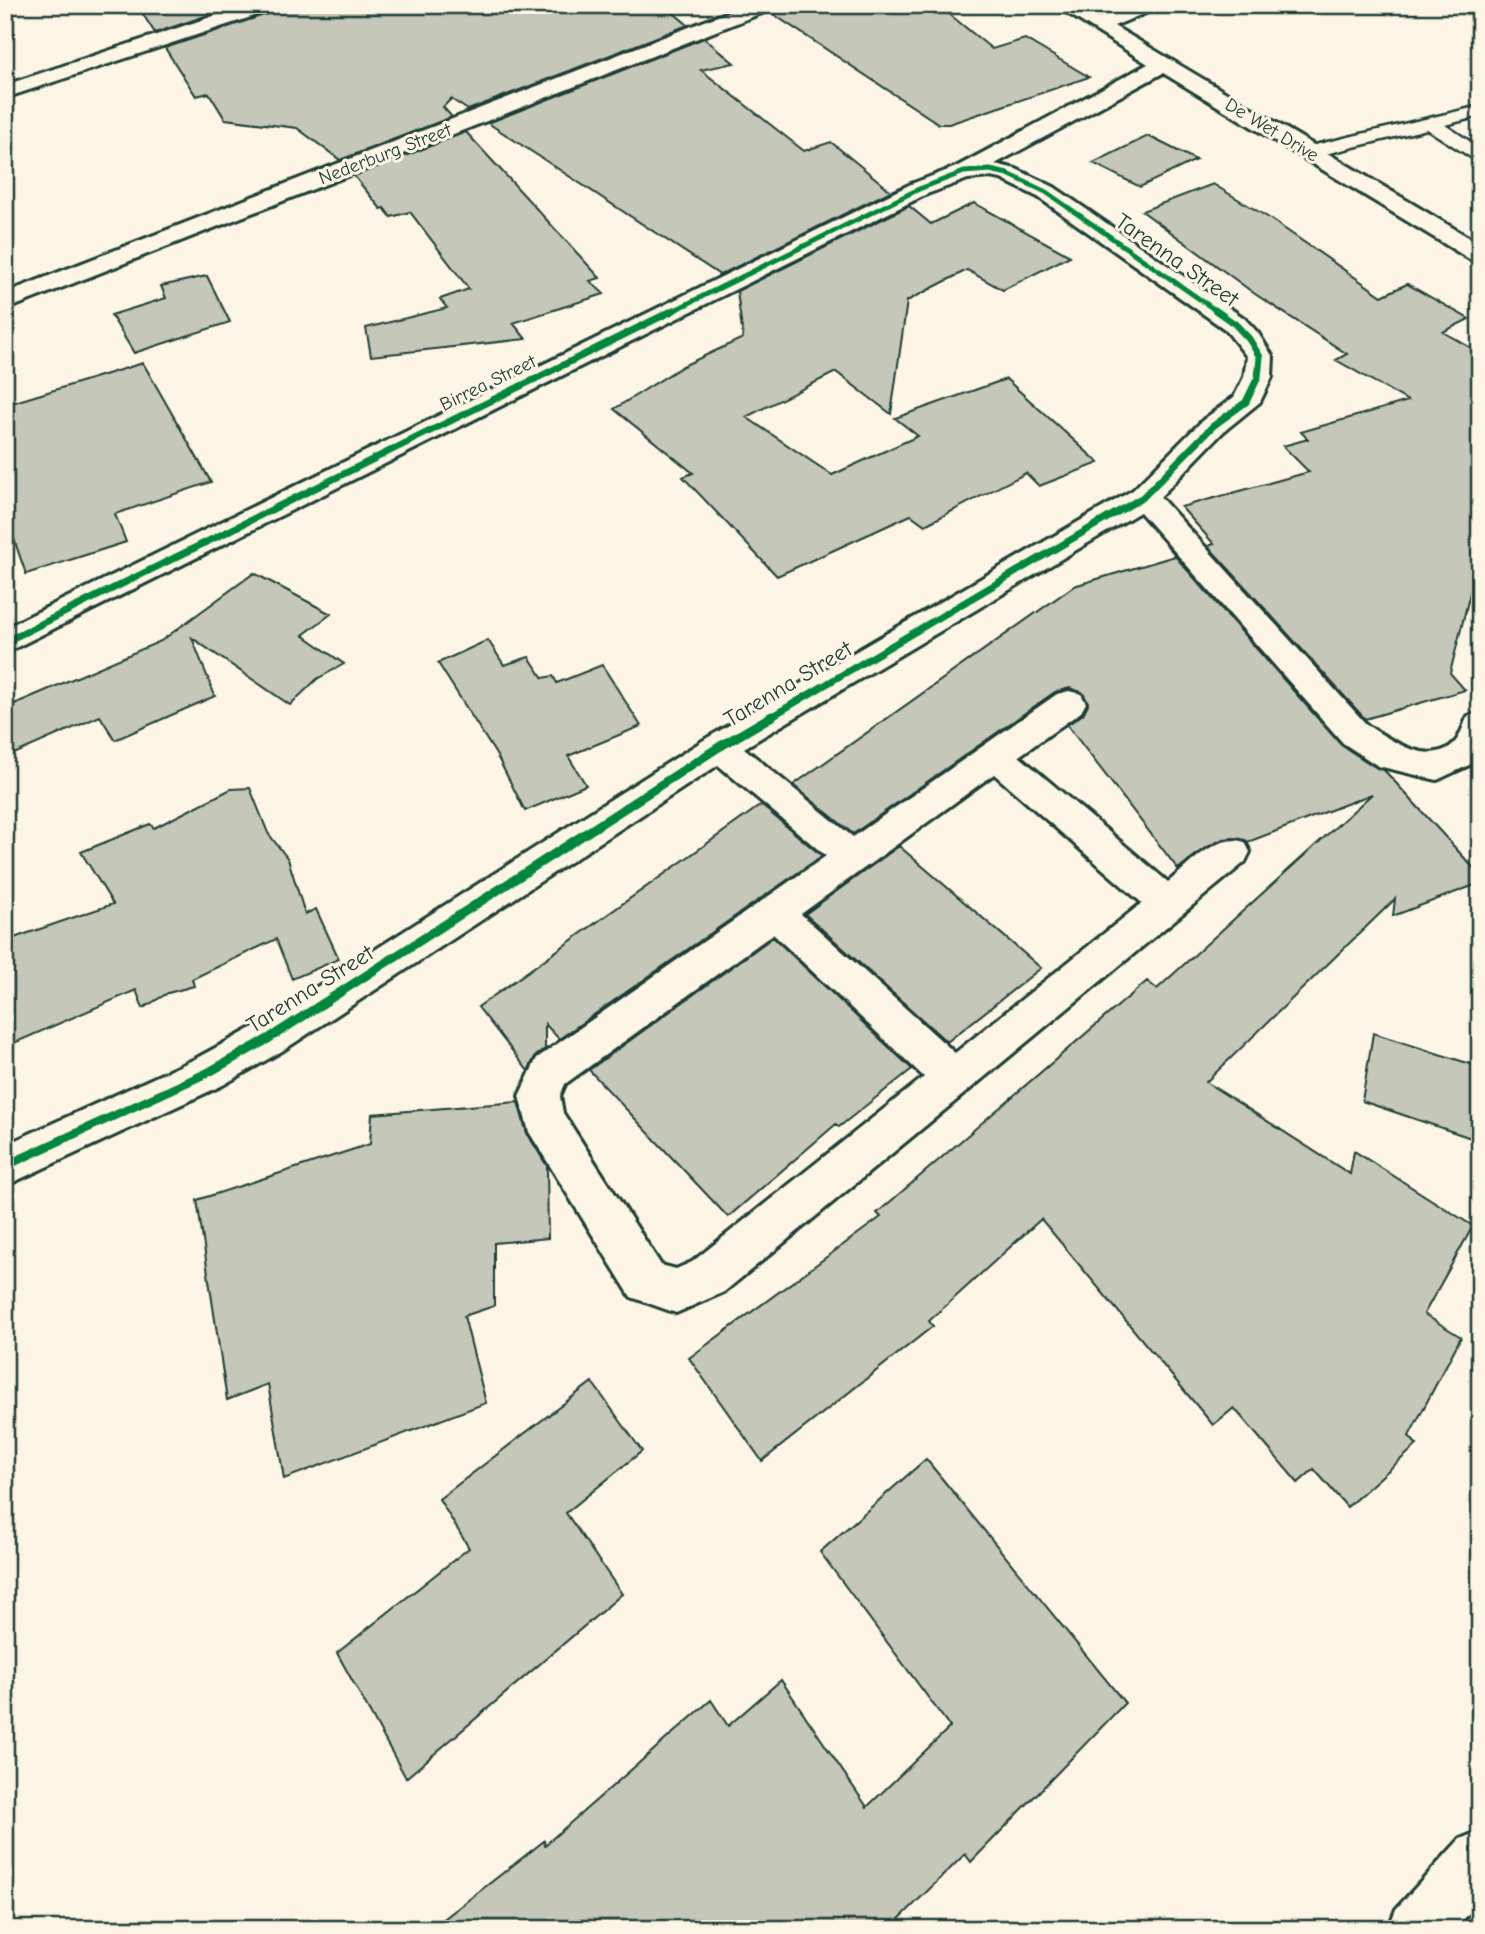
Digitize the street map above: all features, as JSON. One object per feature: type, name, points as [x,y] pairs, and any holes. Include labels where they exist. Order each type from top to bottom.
[{"type":"street","points":[[5,92],[268,5]]},
{"type":"street","name":"Nederburg Street","points":[[5,302],[765,5]]},
{"type":"street","name":"De Wet Drive","points":[[1065,5],[1480,255]]},
{"type":"street","points":[[1099,25],[1148,5]]},
{"type":"street","name":"Birrea Street","points":[[5,642],[942,178],[977,171],[1163,64]]},
{"type":"street","name":"Tarenna Street","points":[[5,1166],[209,1072],[268,1039],[719,747],[1143,497],[1213,426],[1246,402],[1258,377],[1260,358],[1249,339],[1235,324],[1046,192],[1008,174],[977,171]]},
{"type":"street","points":[[1143,497],[1355,734],[1390,758],[1437,767],[1469,750],[1480,725]]},
{"type":"street","points":[[1069,703],[551,1071],[539,1096],[544,1119],[648,1282],[676,1291],[708,1277],[1232,852]]},
{"type":"street","points":[[719,747],[852,857]]},
{"type":"street","points":[[995,755],[1168,904]]},
{"type":"street","points":[[774,912],[954,1078]]},
{"type":"street","points":[[1416,1929],[1480,1859]]},
{"type":"lane","points":[[1309,152],[1480,111]]},
{"type":"lane","points":[[1430,123],[1480,157]]},
{"type":"building","points":[[137,5],[238,5],[155,33]]},
{"type":"building","points":[[280,5],[664,5],[688,25],[468,110],[451,99],[443,107],[452,117],[340,160],[297,128],[225,119],[209,93],[196,96],[165,48],[276,11]]},
{"type":"building","points":[[777,5],[938,5],[992,49],[1025,39],[1089,77],[949,124],[939,124],[770,12]]},
{"type":"building","points":[[704,38],[734,63],[701,70],[804,151],[831,142],[891,191],[720,275],[488,123]]},
{"type":"building","points":[[466,132],[600,278],[590,281],[604,294],[513,323],[526,339],[371,356],[366,328],[447,308],[440,299],[469,289],[410,212],[391,217],[354,176]]},
{"type":"building","points":[[1148,136],[1196,160],[1140,187],[1093,163]]},
{"type":"building","points":[[1213,184],[1269,218],[1382,296],[1407,284],[1469,319],[1443,332],[1480,353],[1480,522],[1474,564],[1477,565],[1450,673],[1465,690],[1365,719],[1208,546],[1214,544],[1181,507],[1309,472],[1283,446],[1308,439],[1301,432],[1408,401],[1336,360],[1347,354],[1255,294],[1142,211]]},
{"type":"building","points":[[974,203],[1070,256],[1003,290],[967,270],[907,301],[891,414],[836,372],[746,417],[832,475],[918,436],[895,418],[1006,379],[1099,463],[1039,486],[1026,473],[925,525],[911,515],[777,576],[683,477],[693,473],[614,409],[683,366],[743,338],[737,291],[909,206],[931,224]]},
{"type":"building","points":[[207,276],[230,322],[134,353],[111,315],[166,298],[161,286]]},
{"type":"building","points":[[143,363],[211,482],[115,514],[126,542],[26,574],[5,513],[5,405]]},
{"type":"building","points":[[1175,556],[1341,745],[1384,770],[1480,875],[1480,883],[1393,916],[1395,899],[1206,1082],[1350,1174],[1354,1151],[1473,1226],[1424,1314],[1461,1337],[1409,1436],[1417,1445],[1347,1507],[1314,1469],[1298,1483],[1234,1408],[1213,1425],[1041,1219],[929,1321],[933,1326],[762,1461],[689,1358],[881,1217],[877,1213],[1147,981],[1157,989],[1372,794],[1248,842],[1235,838],[1223,839],[1202,850],[1178,869],[1067,725],[1083,714],[1088,704],[1083,693],[1070,688],[1055,692],[853,834],[793,785],[1074,586]]},
{"type":"building","points":[[254,573],[331,614],[303,635],[344,664],[317,679],[290,705],[192,638],[215,696],[115,740],[100,716],[5,758],[5,708],[161,641]]},
{"type":"building","points":[[488,640],[504,665],[529,657],[543,678],[553,676],[557,683],[602,665],[641,726],[568,756],[586,785],[525,811],[497,756],[438,663]]},
{"type":"building","points":[[250,788],[268,833],[288,859],[305,914],[316,909],[339,959],[292,979],[276,939],[192,979],[194,986],[168,993],[143,1008],[136,990],[5,1047],[5,941],[113,904],[81,852],[150,824],[154,828],[231,789]]},
{"type":"building","points":[[761,805],[822,856],[559,1039],[545,1024],[545,1049],[535,1057],[528,1071],[478,1007]]},
{"type":"building","points":[[899,846],[1041,968],[947,1042],[805,914]]},
{"type":"building","points":[[773,937],[912,1069],[839,1127],[836,1124],[728,1217],[589,1070]]},
{"type":"building","points":[[1373,1033],[1480,1067],[1480,1141],[1362,1101]]},
{"type":"building","points":[[518,1102],[527,1133],[547,1166],[548,1238],[494,1243],[494,1306],[464,1316],[486,1403],[284,1479],[268,1384],[227,1400],[197,1200],[370,1144],[372,1114]]},
{"type":"building","points":[[592,1382],[642,1451],[566,1513],[622,1594],[406,1778],[337,1653],[469,1548],[439,1499]]},
{"type":"building","points":[[926,1459],[1125,1703],[971,1862],[965,1854],[889,1929],[431,1929],[544,1841],[545,1845],[711,1700],[728,1726],[781,1680],[867,1807],[950,1727],[820,1552]]},
{"type":"cycle path","points":[[5,642],[919,189],[964,172],[990,170],[1008,174],[1046,192],[1235,324],[1249,339],[1260,357],[1258,377],[1246,402],[1213,426],[1143,497],[719,747],[268,1039],[209,1072],[5,1166]]}]
